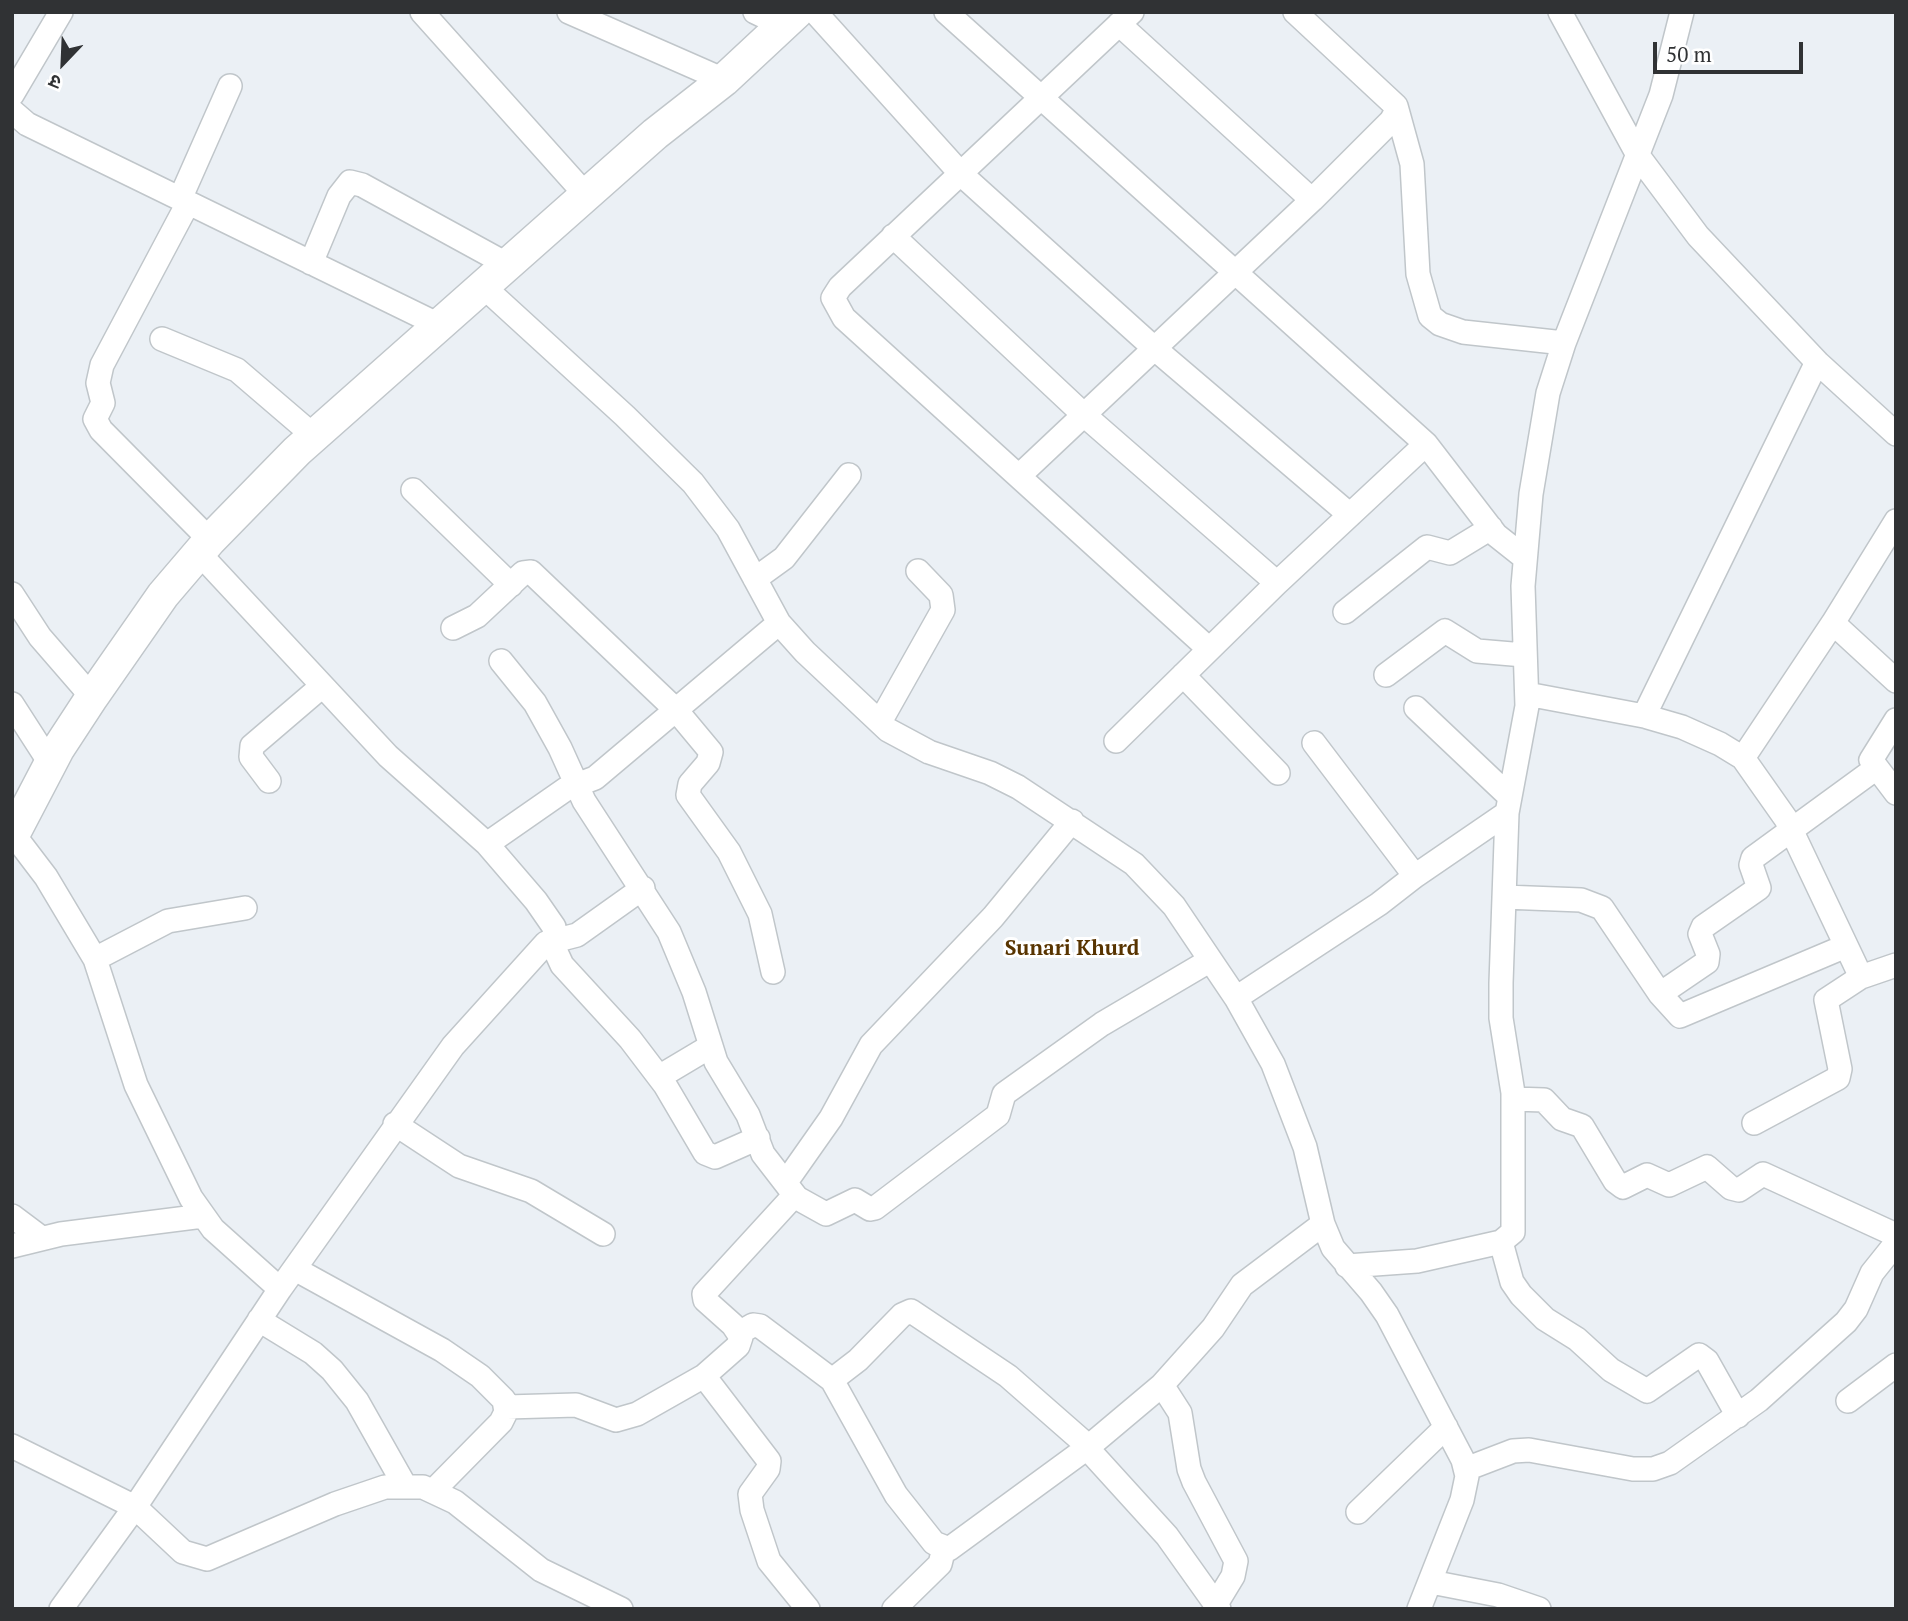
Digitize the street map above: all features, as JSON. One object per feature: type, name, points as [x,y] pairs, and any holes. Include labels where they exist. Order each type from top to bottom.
[{"type":"street","points":[[53,12],[61,12]]},
{"type":"street","points":[[12,95],[61,12]]},
{"type":"street","points":[[422,12],[586,195]]},
{"type":"street","points":[[569,12],[724,80]]},
{"type":"street","points":[[815,12],[962,176],[1154,348],[1350,515]]},
{"type":"street","points":[[946,12],[1426,444],[1491,528],[1525,558]]},
{"type":"street","points":[[1295,12],[1391,100],[1404,127],[1412,164],[1418,274],[1430,316],[1440,324],[1463,332],[1564,342]]},
{"type":"street","points":[[1560,12],[1639,158],[1712,253],[1817,362],[1896,434]]},
{"type":"street","points":[[1347,1266],[1417,1261],[1501,1242],[1513,1232],[1513,1099],[1501,1018],[1504,897],[1508,804],[1526,715],[1525,558],[1541,419],[1564,342],[1639,158],[1661,95],[1682,12]]},
{"type":"street","points":[[280,1289],[203,1216],[136,1085],[95,959],[46,877],[13,836],[50,763],[92,697],[163,595],[204,546],[314,436],[510,266],[655,134],[724,80],[778,17]]},
{"type":"street","points":[[1209,649],[836,307],[833,298],[836,290],[962,176],[1126,18],[1312,200]]},
{"type":"street","points":[[230,86],[184,201],[102,365],[98,383],[103,403],[95,419],[101,430],[204,546],[321,687],[398,766],[487,844],[548,916],[556,938],[557,956],[565,970],[630,1039],[659,1077],[705,1153],[711,1157],[758,1138]]},
{"type":"street","points":[[12,111],[27,124],[440,326]]},
{"type":"street","points":[[1019,476],[1312,200],[1393,120],[1396,112]]},
{"type":"street","points":[[311,263],[339,196],[350,182],[362,185],[510,266]]},
{"type":"street","points":[[893,236],[1083,414],[1277,583]]},
{"type":"street","points":[[485,288],[625,416],[693,483],[728,529],[779,623],[880,722],[895,735],[929,752],[1004,779],[1072,821],[1150,879],[1174,906],[1262,1040],[1296,1122],[1315,1185],[1323,1224],[1333,1248],[1387,1315],[1466,1469],[1462,1500],[1419,1609]]},
{"type":"street","points":[[162,339],[237,370],[314,436]]},
{"type":"street","points":[[1644,716],[1817,362]]},
{"type":"street","points":[[1116,741],[1277,583],[1426,444]]},
{"type":"street","points":[[755,579],[784,558],[849,475]]},
{"type":"street","points":[[413,489],[510,585]]},
{"type":"street","points":[[1743,758],[1833,623],[1896,521]]},
{"type":"street","points":[[1345,612],[1427,547],[1450,553],[1491,528]]},
{"type":"street","points":[[453,628],[477,616],[527,571],[535,574],[676,710],[711,752],[710,760],[690,784],[688,795],[729,852],[760,914],[772,972]]},
{"type":"street","points":[[880,722],[943,610],[941,595],[918,571]]},
{"type":"street","points":[[12,594],[40,638],[92,697]]},
{"type":"street","points":[[487,844],[576,785],[595,778],[779,623]]},
{"type":"street","points":[[1833,623],[1896,681]]},
{"type":"street","points":[[1386,675],[1445,631],[1477,651],[1524,655]]},
{"type":"street","points":[[502,661],[535,704],[560,748],[576,785],[643,888],[683,961],[716,1062],[748,1115],[763,1154],[791,1190],[826,1214],[856,1200],[869,1209],[874,1208],[998,1115],[1004,1094],[1102,1024],[1209,961]]},
{"type":"street","points":[[1183,675],[1278,773]]},
{"type":"street","points":[[269,781],[251,757],[252,746],[321,687]]},
{"type":"street","points":[[1527,694],[1644,716],[1703,736],[1743,758],[1773,797],[1861,977]]},
{"type":"street","points":[[12,704],[50,763]]},
{"type":"street","points":[[1416,708],[1508,804]]},
{"type":"street","points":[[1896,720],[1872,758],[1875,769],[1896,793]]},
{"type":"street","points":[[1314,743],[1415,876]]},
{"type":"street","points":[[1660,994],[1707,961],[1708,954],[1701,929],[1756,890],[1759,883],[1752,860],[1875,769]]},
{"type":"street","points":[[1236,998],[1379,904],[1508,804]]},
{"type":"street","points":[[740,1333],[705,1300],[704,1294],[791,1199],[791,1190],[872,1045],[993,917],[1072,821]]},
{"type":"street","points":[[61,1609],[135,1507],[280,1289],[395,1124],[484,1009],[542,946],[556,938],[577,935],[643,888]]},
{"type":"street","points":[[1504,897],[1581,900],[1602,908],[1660,994],[1674,1012],[1683,1016],[1846,946]]},
{"type":"street","points":[[95,959],[168,921],[245,908]]},
{"type":"street","points":[[1754,1123],[1838,1078],[1840,1069],[1826,999],[1861,977],[1896,965]]},
{"type":"street","points":[[659,1077],[711,1046]]},
{"type":"street","points":[[1513,1099],[1544,1100],[1562,1119],[1583,1126],[1615,1181],[1623,1187],[1647,1175],[1661,1184],[1669,1185],[1707,1167],[1731,1188],[1739,1190],[1763,1174],[1896,1235]]},
{"type":"street","points":[[395,1124],[459,1166],[531,1191],[603,1234]]},
{"type":"street","points":[[12,1216],[40,1237]]},
{"type":"street","points":[[12,1246],[40,1237],[203,1216]]},
{"type":"street","points":[[506,1407],[576,1405],[616,1420],[636,1414],[704,1376],[738,1346],[740,1333],[753,1325],[760,1326],[832,1380],[895,1495],[934,1543],[944,1548],[953,1546],[1088,1448],[1162,1385],[1213,1328],[1242,1285],[1323,1224]]},
{"type":"street","points":[[1501,1242],[1512,1282],[1521,1295],[1545,1319],[1577,1339],[1611,1370],[1647,1391],[1699,1355],[1707,1362],[1738,1416]]},
{"type":"street","points":[[1466,1469],[1513,1451],[1529,1450],[1646,1470],[1670,1462],[1738,1416],[1846,1322],[1856,1309],[1871,1273],[1896,1243]]},
{"type":"street","points":[[295,1269],[442,1350],[497,1391],[506,1407],[501,1422],[435,1490]]},
{"type":"street","points":[[832,1380],[858,1360],[902,1315],[911,1311],[1008,1376],[1088,1448],[1167,1536],[1217,1606],[1233,1576],[1236,1561],[1194,1482],[1180,1413],[1162,1385]]},
{"type":"street","points":[[259,1320],[313,1353],[332,1370],[357,1401],[405,1486]]},
{"type":"street","points":[[1848,1401],[1896,1365]]},
{"type":"street","points":[[704,1376],[769,1461],[768,1469],[750,1494],[752,1510],[769,1561],[808,1609]]},
{"type":"street","points":[[1359,1512],[1446,1427]]},
{"type":"street","points":[[12,1446],[135,1507],[183,1552],[207,1559],[335,1504],[385,1487],[405,1486],[435,1490],[455,1502],[541,1570],[621,1609]]},
{"type":"street","points":[[894,1609],[940,1563],[944,1548]]},
{"type":"street","points":[[1431,1582],[1498,1595],[1539,1609]]},
{"type":"district","name":"Sunari Khurd","points":[[1072,949]]}]
